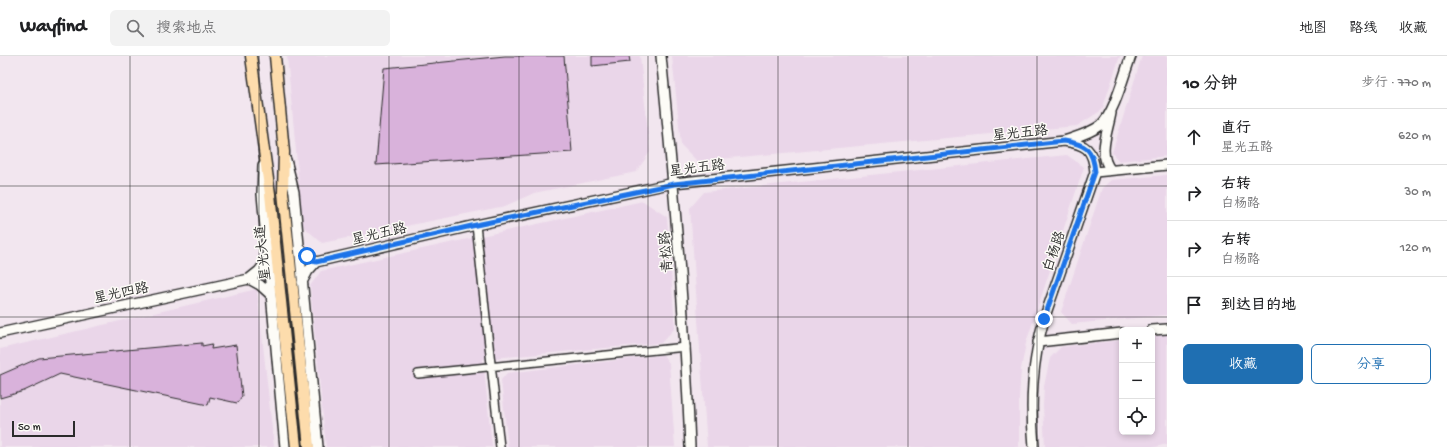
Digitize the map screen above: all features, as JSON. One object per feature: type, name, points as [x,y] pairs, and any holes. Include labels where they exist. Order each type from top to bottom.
[{"type":"main road","points":[[248,56],[252,70]]},
{"type":"main road","name":"星光大道","points":[[251,56],[270,194],[296,447]]},
{"type":"main road","name":"星光大道","points":[[275,56],[284,152],[283,192],[308,447]]},
{"type":"street","name":"青松路","points":[[661,56],[674,184],[686,347],[690,447]]},
{"type":"street","points":[[1111,170],[1106,165],[1104,155],[1111,112],[1131,56]]},
{"type":"street","points":[[1064,141],[1097,127],[1111,112]]},
{"type":"street","points":[[1064,141],[1078,143],[1085,146],[1092,156],[1095,172],[1167,165]]},
{"type":"street","name":"星光五路","points":[[316,262],[476,225],[674,184],[1064,141]]},
{"type":"street","points":[[263,149],[262,194],[285,447]]},
{"type":"street","points":[[284,152],[294,192],[318,447]]},
{"type":"street","name":"白杨路","points":[[1034,447],[1031,402],[1033,371],[1038,342],[1044,319],[1095,172]]},
{"type":"street","points":[[476,225],[500,447]]},
{"type":"street","points":[[299,247],[307,256],[316,262],[308,271],[302,282]]},
{"type":"street","points":[[268,259],[259,271],[249,279],[260,285],[271,295]]},
{"type":"street","name":"星光四路","points":[[0,333],[249,279]]},
{"type":"street","points":[[1155,330],[1167,329]]},
{"type":"street","points":[[1038,342],[1119,333]]},
{"type":"street","points":[[418,374],[686,347]]},
{"type":"shaded area","points":[[287,56],[640,56],[650,152],[636,172],[534,193],[505,206],[322,243],[303,226]]},
{"type":"shaded area","points":[[672,56],[1120,56],[1102,110],[1077,126],[697,161],[681,145]]},
{"type":"shaded area","points":[[1142,56],[1167,56],[1167,156],[1119,161],[1112,153]]},
{"type":"shaded area","points":[[1067,155],[1084,167],[1026,343],[1021,369],[1019,398],[1019,447],[707,447],[690,208],[704,192]]},
{"type":"shaded area","points":[[1167,175],[1167,315],[1072,324],[1061,312],[1102,188],[1111,180]]},
{"type":"shaded area","points":[[643,201],[667,217],[675,328],[661,343],[483,359],[492,447],[326,447],[310,286],[321,271]]},
{"type":"shaded area","points":[[257,289],[274,447],[0,447],[0,349]]},
{"type":"shaded area","points":[[1167,335],[1167,444],[1155,447],[1045,447],[1043,406],[1044,386],[1050,358],[1061,347],[1119,340],[1119,435],[1155,435],[1155,337]]},
{"type":"shaded area","points":[[663,355],[669,363],[675,447],[508,447],[501,380],[507,373]]},
{"type":"building","points":[[505,56],[564,56],[572,152],[376,165],[384,68]]},
{"type":"building","points":[[592,56],[629,56],[630,62],[592,66]]},
{"type":"building","points":[[202,343],[202,346],[212,344],[211,349],[236,345],[242,396],[237,403],[210,397],[208,405],[60,374],[24,391],[0,398],[0,375],[39,358]]},
{"type":"route","points":[[307,256],[316,262],[476,225],[674,184],[1064,141],[1078,143],[1085,146],[1092,156],[1095,172],[1044,319]]}]
